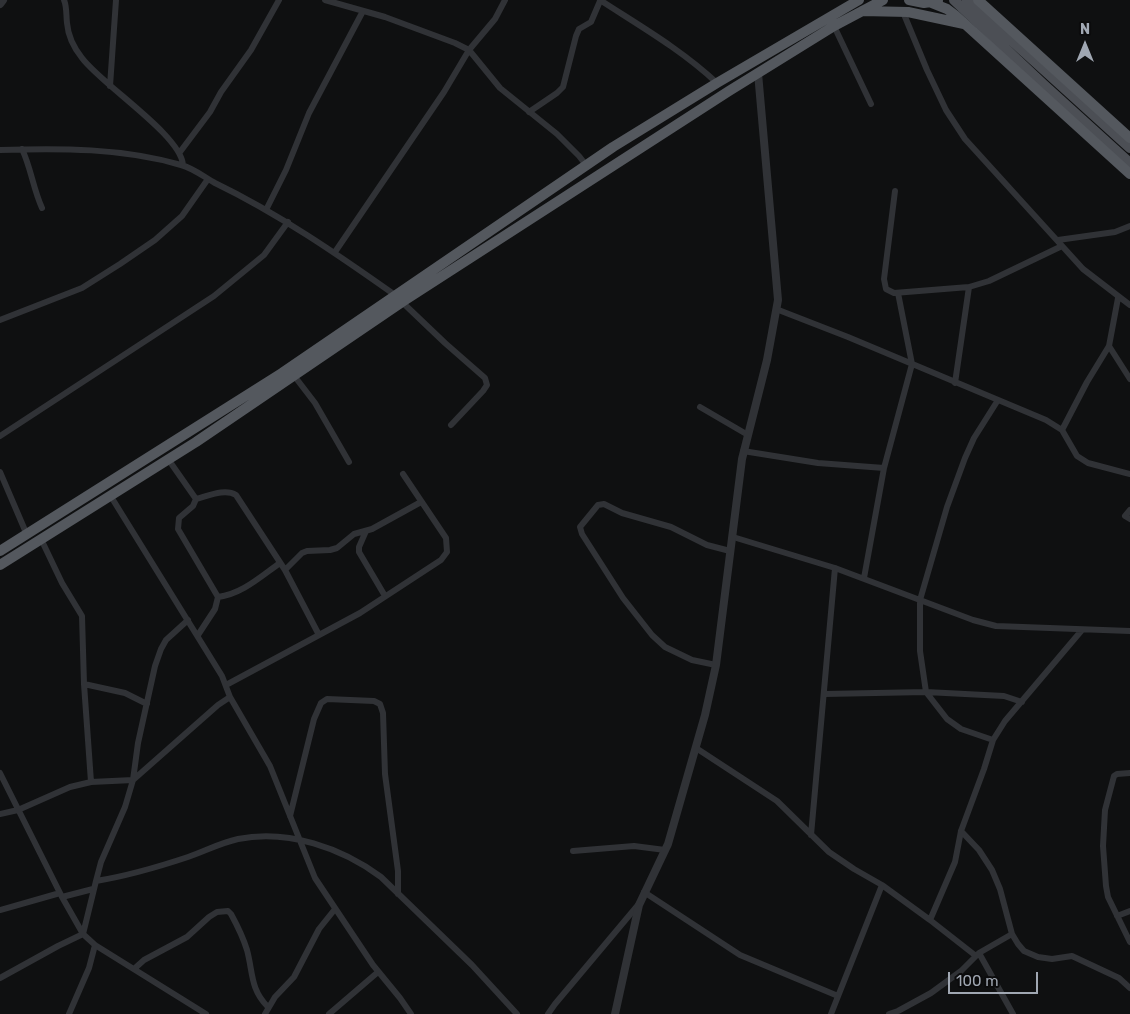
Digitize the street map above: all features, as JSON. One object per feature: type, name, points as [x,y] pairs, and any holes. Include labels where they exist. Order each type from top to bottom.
[{"type":"highway","points":[[0,565],[168,459],[399,299],[586,165],[718,83],[859,0]]},
{"type":"highway","points":[[399,299],[758,73],[834,26],[882,0]]},
{"type":"highway","points":[[909,0],[936,2],[947,9],[1130,174]]},
{"type":"highway","points":[[978,0],[1130,138]]},
{"type":"highway","points":[[861,11],[903,12],[966,25]]},
{"type":"highway","points":[[0,551],[291,372]]},
{"type":"main road","points":[[954,0],[986,24],[1130,148]]},
{"type":"main road","points":[[967,0],[986,24],[1043,84],[1130,163]]},
{"type":"street","points":[[0,4],[3,0]]},
{"type":"street","points":[[64,0],[67,25],[72,41],[82,59],[110,86],[144,114],[180,152],[183,165]]},
{"type":"street","points":[[110,86],[116,0]]},
{"type":"street","points":[[180,152],[210,112],[251,50],[279,0]]},
{"type":"street","points":[[325,0],[385,17],[469,50],[500,88],[556,134],[586,165]]},
{"type":"street","points":[[335,252],[444,92],[469,50],[495,19],[505,0]]},
{"type":"street","points":[[529,112],[563,87],[576,36],[579,29],[591,22],[600,0],[656,35],[704,70],[718,83]]},
{"type":"street","points":[[266,210],[286,170],[309,113],[363,11]]},
{"type":"street","points":[[903,12],[946,110],[965,139],[1083,268],[1130,306]]},
{"type":"street","points":[[834,26],[871,104]]},
{"type":"street","points":[[616,1014],[639,905],[668,844],[705,715],[716,665],[743,451],[767,360],[776,309],[777,278],[758,73]]},
{"type":"street","points":[[22,149],[29,166],[34,192],[42,208]]},
{"type":"street","points":[[0,150],[110,152],[183,165],[288,222],[335,252],[399,299],[444,343],[485,378],[487,385],[483,391],[451,425]]},
{"type":"street","points":[[0,320],[82,288],[120,264],[155,240],[182,216],[208,180]]},
{"type":"street","points":[[895,192],[884,279],[886,289],[898,293],[969,287],[989,281],[1060,243],[1116,232],[1130,226]]},
{"type":"street","points":[[0,436],[214,296],[264,255],[288,222]]},
{"type":"street","points":[[955,383],[969,287]]},
{"type":"street","points":[[864,578],[884,468],[912,364],[898,293]]},
{"type":"street","points":[[1062,430],[1087,382],[1109,346],[1118,298]]},
{"type":"street","points":[[776,309],[1046,420],[1062,430],[1077,456],[1088,463],[1130,474]]},
{"type":"street","points":[[1109,346],[1130,379]]},
{"type":"street","points":[[291,372],[315,403],[350,462]]},
{"type":"street","points":[[993,740],[961,729],[947,720],[926,692],[920,651],[920,600],[947,507],[965,458],[974,438],[998,400]]},
{"type":"street","points":[[700,407],[748,435]]},
{"type":"street","points":[[743,451],[818,463],[884,468]]},
{"type":"street","points":[[168,459],[196,499]]},
{"type":"street","points":[[0,472],[27,535]]},
{"type":"street","points":[[226,685],[360,613],[441,560],[447,552],[446,538],[420,502],[403,474]]},
{"type":"street","points":[[196,499],[222,492],[231,492],[236,495],[280,563],[319,635]]},
{"type":"street","points":[[110,496],[222,676],[230,697],[270,766],[315,878],[378,972],[411,1014]]},
{"type":"street","points":[[196,499],[193,506],[179,518],[178,529],[218,597],[215,609],[198,635]]},
{"type":"street","points":[[284,570],[302,553],[336,548],[354,534],[372,529],[420,502]]},
{"type":"street","points":[[716,665],[692,660],[665,647],[652,635],[623,598],[582,534],[580,527],[598,505],[604,504],[622,513],[671,527],[707,545],[730,551]]},
{"type":"street","points":[[1130,510],[1125,516],[1130,519]]},
{"type":"street","points":[[366,531],[359,547],[360,552],[385,596]]},
{"type":"street","points":[[732,537],[835,568],[973,620],[996,626],[1130,631]]},
{"type":"street","points":[[41,539],[62,583],[82,616],[84,684],[91,782]]},
{"type":"street","points":[[218,597],[227,596],[241,590],[280,563]]},
{"type":"street","points":[[812,834],[835,568]]},
{"type":"street","points":[[83,934],[101,862],[133,780],[138,743],[155,666],[166,640],[188,620]]},
{"type":"street","points":[[930,920],[955,862],[961,831],[993,740],[1005,721],[1082,630]]},
{"type":"street","points":[[84,684],[126,693],[147,704]]},
{"type":"street","points":[[825,694],[926,692],[1004,696],[1022,702]]},
{"type":"street","points":[[0,814],[18,810],[70,787],[91,782],[133,780],[210,711],[230,697]]},
{"type":"street","points":[[290,816],[314,720],[321,703],[327,699],[374,701],[380,704],[383,713],[385,774],[398,871],[398,894]]},
{"type":"street","points":[[696,748],[778,801],[829,852],[882,885],[977,955],[1013,1014]]},
{"type":"street","points":[[0,773],[61,895],[83,934],[95,945],[206,1014]]},
{"type":"street","points":[[1130,773],[1116,774],[1114,776],[1105,810],[1102,846],[1106,886],[1117,916],[1130,942]]},
{"type":"street","points":[[961,831],[979,850],[992,870],[1000,889],[1012,934],[1024,951],[1038,957],[1052,959],[1072,956],[1119,978],[1130,988]]},
{"type":"street","points":[[96,881],[139,872],[239,839],[269,836],[300,840],[332,848],[368,867],[472,965],[517,1014]]},
{"type":"street","points":[[573,851],[634,846],[665,850]]},
{"type":"street","points":[[831,1014],[882,885]]},
{"type":"street","points":[[0,910],[93,889]]},
{"type":"street","points":[[644,892],[740,955],[838,996]]},
{"type":"street","points":[[548,1014],[639,905]]},
{"type":"street","points":[[265,1014],[275,997],[294,977],[319,929],[335,909]]},
{"type":"street","points":[[134,969],[144,960],[187,937],[217,912],[228,911],[247,949],[255,990],[268,1007]]},
{"type":"street","points":[[1117,916],[1130,911]]},
{"type":"street","points":[[0,978],[83,934]]},
{"type":"street","points":[[889,1014],[931,993],[961,971],[977,955],[1012,934]]},
{"type":"street","points":[[69,1014],[89,968],[95,945]]},
{"type":"street","points":[[328,1014],[378,972]]}]
